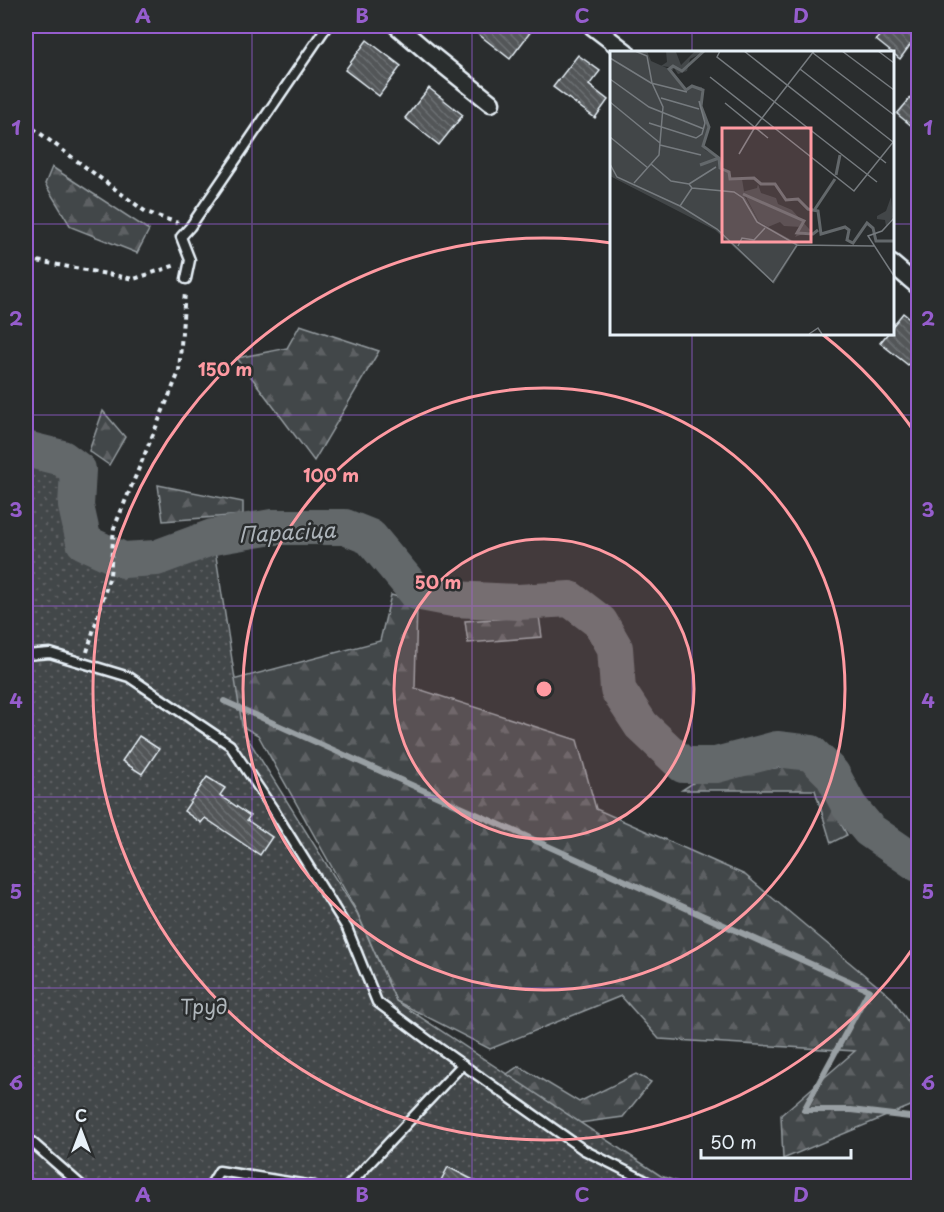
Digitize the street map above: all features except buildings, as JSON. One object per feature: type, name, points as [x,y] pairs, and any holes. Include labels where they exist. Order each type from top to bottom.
[{"type":"street","points":[[397,26],[492,102]]},
{"type":"street","points":[[592,26],[625,51]]},
{"type":"street","points":[[893,266],[918,286]]},
{"type":"lane","points":[[186,279],[190,260],[181,237],[327,26]]},
{"type":"lane","points":[[26,655],[50,653],[129,677],[230,745],[347,928],[378,1002],[462,1065],[584,1150],[656,1186]]},
{"type":"lane","points":[[348,1186],[462,1065]]},
{"type":"lane","points":[[26,1137],[82,1186]]},
{"type":"lane","points":[[210,1186],[219,1171],[314,1186]]},
{"type":"path","points":[[26,123],[146,212],[190,227]]},
{"type":"path","points":[[26,248],[37,261],[134,279],[190,260]]},
{"type":"path","points":[[83,663],[110,575],[114,528],[179,372],[186,279]]},
{"type":"green space","points":[[52,167],[149,230],[137,253],[71,227],[45,184]]},
{"type":"green space","points":[[300,325],[379,351],[314,461],[237,358],[287,348]]},
{"type":"green space","points":[[103,411],[125,437],[109,465],[89,451]]},
{"type":"green space","name":"Труд","points":[[26,449],[62,458],[78,470],[76,506],[84,542],[123,560],[156,558],[213,537],[243,731],[357,913],[396,1001],[661,1176],[690,1186],[40,1186],[26,1173]]},
{"type":"green space","points":[[158,485],[243,502],[243,515],[163,521]]},
{"type":"green space","points":[[391,595],[417,602],[415,688],[577,740],[596,809],[745,875],[892,998],[918,1037],[918,1103],[783,1159],[781,1115],[855,1051],[659,1039],[621,996],[490,1049],[396,1001],[357,912],[258,735],[114,655],[218,684],[380,641]]},
{"type":"green space","points":[[539,616],[542,637],[468,643],[465,621]]},
{"type":"green space","points":[[808,763],[847,835],[831,843],[815,790],[682,790],[699,779]]},
{"type":"green space","points":[[519,1066],[579,1102],[636,1074],[651,1082],[623,1117],[565,1125],[498,1080]]},
{"type":"waterway","name":"Парасіца","points":[[26,449],[62,458],[78,470],[76,506],[84,542],[123,560],[156,558],[213,537],[272,527],[345,527],[370,537],[416,592],[453,599],[518,602],[570,599],[600,622],[615,648],[618,690],[641,725],[683,765],[716,765],[777,749],[811,753],[832,774],[849,806],[869,830],[918,864]]},
{"type":"waterway","points":[[224,701],[869,990],[804,1110],[851,1110],[918,1118]]}]
